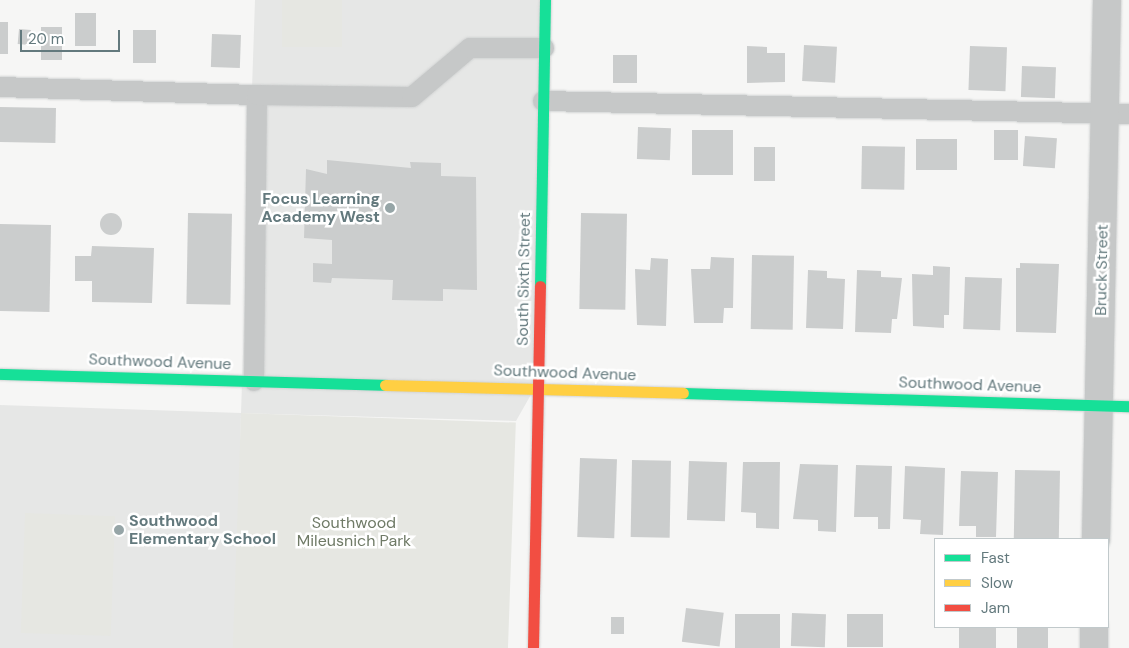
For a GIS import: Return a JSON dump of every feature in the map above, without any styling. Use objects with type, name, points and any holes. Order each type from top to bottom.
[{"type":"street","name":"South Sixth Street","points":[[534,648],[545,0]]},
{"type":"street","name":"Bruck Street","points":[[1096,538],[1099,405],[1117,115],[1107,0]]},
{"type":"street","name":"Southwood Avenue","points":[[0,374],[1129,406]]},
{"type":"street","points":[[1094,628],[1094,648]]},
{"type":"lane","points":[[0,87],[257,95],[412,97],[470,48],[544,48]]},
{"type":"lane","points":[[254,381],[257,95]]},
{"type":"lane","points":[[543,101],[1117,115]]},
{"type":"shaded area","points":[[255,0],[541,0],[537,384],[516,421],[241,413]]},
{"type":"shaded area","name":"Southwood Elementary School","points":[[0,405],[241,413],[236,648],[0,648]]},
{"type":"green space","points":[[282,0],[342,0],[342,47],[282,47]]},
{"type":"green space","name":"Southwood Mileusnich Park","points":[[241,413],[516,423],[508,648],[233,648]]},
{"type":"green space","points":[[25,513],[115,516],[111,636],[21,633]]},
{"type":"building","points":[[75,13],[96,13],[96,46],[75,46]]},
{"type":"building","points":[[0,22],[8,22],[8,54],[0,54]]},
{"type":"building","points":[[41,27],[62,27],[62,60],[41,60]]},
{"type":"building","points":[[19,29],[31,30],[30,45],[18,44]]},
{"type":"building","points":[[133,30],[156,30],[156,63],[133,63]]},
{"type":"building","points":[[212,34],[241,35],[240,68],[211,67]]},
{"type":"building","points":[[804,45],[837,47],[835,83],[802,81]]},
{"type":"building","points":[[747,46],[767,47],[767,53],[785,53],[785,82],[747,83]]},
{"type":"building","points":[[970,46],[1007,47],[1005,91],[968,90]]},
{"type":"building","points":[[613,55],[637,55],[637,83],[613,83]]},
{"type":"building","points":[[1022,66],[1056,67],[1055,98],[1021,97]]},
{"type":"building","points":[[0,107],[56,108],[55,143],[0,142]]},
{"type":"building","points":[[638,127],[671,128],[670,160],[637,159]]},
{"type":"building","points":[[692,130],[733,130],[733,175],[692,175]]},
{"type":"building","points":[[994,130],[1018,130],[1018,160],[994,160]]},
{"type":"building","points":[[1025,136],[1057,138],[1055,168],[1023,166]]},
{"type":"building","points":[[916,139],[957,139],[957,170],[916,170]]},
{"type":"building","points":[[862,146],[905,147],[904,190],[861,189]]},
{"type":"building","points":[[754,147],[775,147],[775,181],[754,181]]},
{"type":"building","name":"Focus Learning Academy West","points":[[327,160],[411,168],[410,162],[441,163],[441,176],[476,177],[477,290],[443,289],[443,301],[392,300],[393,280],[332,278],[331,283],[313,282],[313,263],[332,264],[332,240],[304,238],[306,169],[327,174]]},
{"type":"building","points":[[111,213],[119,216],[122,224],[119,232],[111,235],[103,232],[100,224],[103,216]]},
{"type":"building","points":[[188,213],[232,214],[230,305],[186,304]]},
{"type":"building","points":[[581,213],[627,214],[625,310],[579,309]]},
{"type":"building","points":[[0,224],[51,225],[49,312],[0,311]]},
{"type":"building","points":[[92,246],[154,248],[152,303],[92,302],[92,281],[75,281],[75,256],[91,256]]},
{"type":"building","points":[[752,255],[794,256],[793,330],[751,329]]},
{"type":"building","points":[[711,257],[734,258],[733,308],[724,308],[723,323],[694,323],[691,269],[710,269]]},
{"type":"building","points":[[651,258],[668,259],[666,326],[637,325],[635,269],[650,270]]},
{"type":"building","points":[[1020,263],[1059,264],[1056,333],[1016,332],[1016,268],[1020,268]]},
{"type":"building","points":[[933,266],[950,267],[949,315],[944,315],[944,328],[913,326],[912,274],[933,275]]},
{"type":"building","points":[[808,270],[827,271],[827,278],[845,279],[843,329],[806,328]]},
{"type":"building","points":[[857,270],[881,271],[881,277],[902,278],[897,319],[892,319],[891,333],[855,332]]},
{"type":"building","points":[[965,277],[1002,278],[1000,330],[963,329]]},
{"type":"building","points":[[580,458],[617,459],[614,538],[577,537]]},
{"type":"building","points":[[632,460],[671,461],[670,538],[631,537]]},
{"type":"building","points":[[689,461],[727,462],[725,521],[687,520]]},
{"type":"building","points":[[743,462],[780,462],[779,529],[756,528],[756,513],[741,512]]},
{"type":"building","points":[[800,464],[838,465],[836,532],[818,531],[818,520],[793,519]]},
{"type":"building","points":[[856,465],[892,466],[890,529],[878,529],[878,517],[854,517]]},
{"type":"building","points":[[905,466],[945,468],[943,535],[920,534],[921,520],[903,519]]},
{"type":"building","points":[[1015,470],[1060,471],[1059,538],[1014,538]]},
{"type":"building","points":[[961,471],[998,472],[996,537],[976,537],[976,526],[959,526]]},
{"type":"building","points":[[686,608],[724,613],[720,646],[682,642]]},
{"type":"building","points":[[792,613],[826,614],[825,647],[791,646]]},
{"type":"building","points":[[735,614],[780,614],[780,648],[735,648]]},
{"type":"building","points":[[847,614],[883,614],[883,647],[847,647]]},
{"type":"building","points":[[611,617],[624,617],[624,634],[611,634]]},
{"type":"building","points":[[959,628],[996,628],[996,648],[959,648]]},
{"type":"building","points":[[1017,628],[1048,628],[1048,648],[1017,648]]},
{"type":"traffic: fast","points":[[540,286],[545,0]]},
{"type":"traffic: fast","points":[[0,374],[385,385]]},
{"type":"traffic: fast","points":[[683,393],[1129,406]]},
{"type":"traffic: slow","points":[[385,385],[683,393]]},
{"type":"traffic: jam","points":[[533,648],[540,286]]},
{"type":"place","name":"Focus Learning Academy West","points":[[390,208]]},
{"type":"place","name":"Southwood Elementary School","points":[[119,530]]}]
